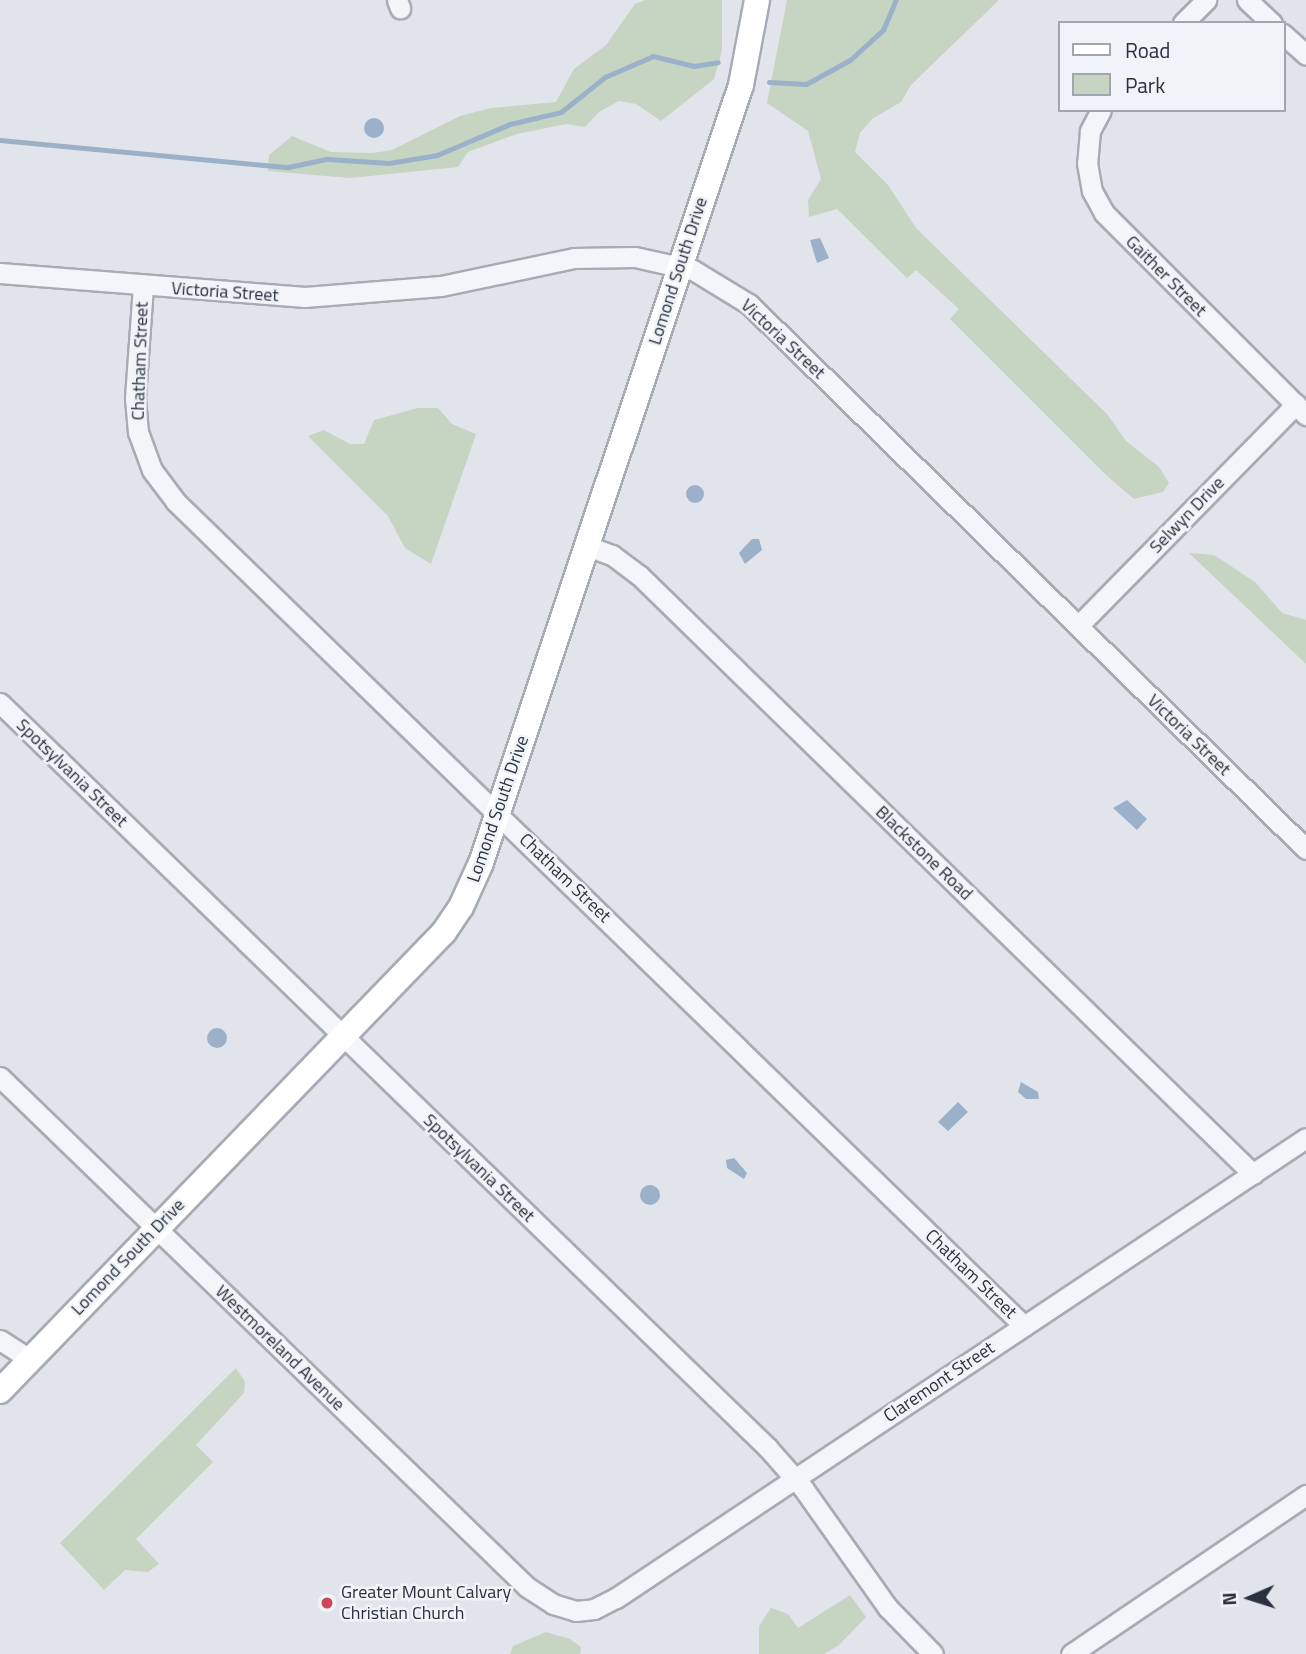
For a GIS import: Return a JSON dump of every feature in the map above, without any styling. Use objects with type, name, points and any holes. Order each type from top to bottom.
[{"type":"main road","name":"Lomond South Drive","points":[[0,1391],[444,932],[461,907],[498,813],[743,75],[757,0]]},
{"type":"street","points":[[1186,21],[1206,0]]},
{"type":"street","points":[[1247,0],[1270,21]]},
{"type":"street","points":[[1285,36],[1306,55]]},
{"type":"street","name":"Gaither Street","points":[[1100,112],[1090,131],[1087,163],[1093,191],[1104,213],[1301,410]]},
{"type":"street","name":"Victoria Street","points":[[0,273],[260,296],[351,296],[441,286],[574,258],[635,257],[680,265],[749,304],[1306,849]]},
{"type":"street","name":"Chatham Street","points":[[143,286],[136,416],[141,446],[162,486],[1024,1326]]},
{"type":"street","name":"Selwyn Drive","points":[[1079,626],[1301,410]]},
{"type":"street","name":"Blackstone Road","points":[[587,546],[612,555],[639,575],[1252,1174]]},
{"type":"street","name":"Spotsylvania Street","points":[[0,703],[795,1478],[888,1608],[933,1654]]},
{"type":"street","name":"Westmoreland Avenue","points":[[0,1077],[527,1587],[567,1608]]},
{"type":"street","name":"Claremont Street","points":[[567,1608],[594,1609],[616,1598],[1306,1138]]},
{"type":"street","points":[[0,1340],[29,1359]]},
{"type":"street","points":[[1071,1654],[1306,1495]]},
{"type":"green space","points":[[645,0],[722,0],[722,51],[714,79],[661,121],[636,104],[619,101],[599,112],[585,127],[566,124],[517,134],[468,152],[458,167],[350,178],[268,171],[269,155],[292,136],[331,152],[373,153],[392,150],[460,116],[491,108],[556,102],[574,69],[606,45],[635,4]]},
{"type":"green space","points":[[787,0],[999,0],[911,85],[901,102],[872,119],[860,133],[855,152],[888,185],[916,228],[1107,414],[1126,441],[1159,467],[1169,483],[1163,492],[1134,499],[1107,476],[950,319],[959,309],[916,270],[907,278],[837,209],[809,217],[808,200],[821,179],[808,131],[767,103]]},
{"type":"green space","points":[[418,408],[438,408],[452,424],[476,434],[431,564],[405,548],[388,516],[308,436],[324,430],[350,444],[364,444],[374,420]]},
{"type":"green space","points":[[1189,553],[1214,555],[1255,582],[1282,613],[1306,620],[1306,664]]},
{"type":"green space","points":[[236,1368],[245,1382],[244,1393],[196,1445],[213,1462],[136,1539],[159,1564],[148,1572],[125,1570],[104,1590],[60,1543]]},
{"type":"green space","points":[[850,1595],[866,1617],[839,1645],[824,1654],[759,1654],[759,1626],[771,1608],[788,1614],[798,1628]]},
{"type":"green space","points":[[546,1632],[570,1639],[581,1647],[580,1654],[510,1654],[513,1646]]},
{"type":"water","points":[[374,118],[381,121],[384,128],[381,135],[374,138],[367,135],[364,128],[367,121]]},
{"type":"water","points":[[820,238],[829,258],[817,263],[810,240]]},
{"type":"water","points":[[691,485],[699,485],[704,494],[702,501],[691,503],[686,498],[686,490]]},
{"type":"water","points":[[752,539],[759,539],[762,550],[745,564],[739,553]]},
{"type":"water","points":[[1127,800],[1147,819],[1137,830],[1113,808]]},
{"type":"water","points":[[217,1028],[224,1031],[227,1038],[224,1045],[217,1048],[210,1045],[207,1038],[210,1031]]},
{"type":"water","points":[[1021,1082],[1038,1092],[1039,1099],[1026,1099],[1018,1092]]},
{"type":"water","points":[[958,1102],[968,1112],[948,1131],[938,1122]]},
{"type":"water","points":[[734,1158],[747,1173],[744,1179],[727,1168],[726,1160]]},
{"type":"water","points":[[646,1185],[654,1185],[660,1195],[654,1205],[646,1205],[640,1199],[640,1191]]},
{"type":"waterway","points":[[769,82],[806,84],[850,60],[883,30],[896,0]]},
{"type":"waterway","points":[[0,140],[288,167],[327,159],[389,163],[437,155],[510,124],[561,112],[605,77],[653,56],[694,66],[718,62]]},
{"type":"place","name":"Greater Mount Calvary Christian Church","points":[[327,1603]]}]
